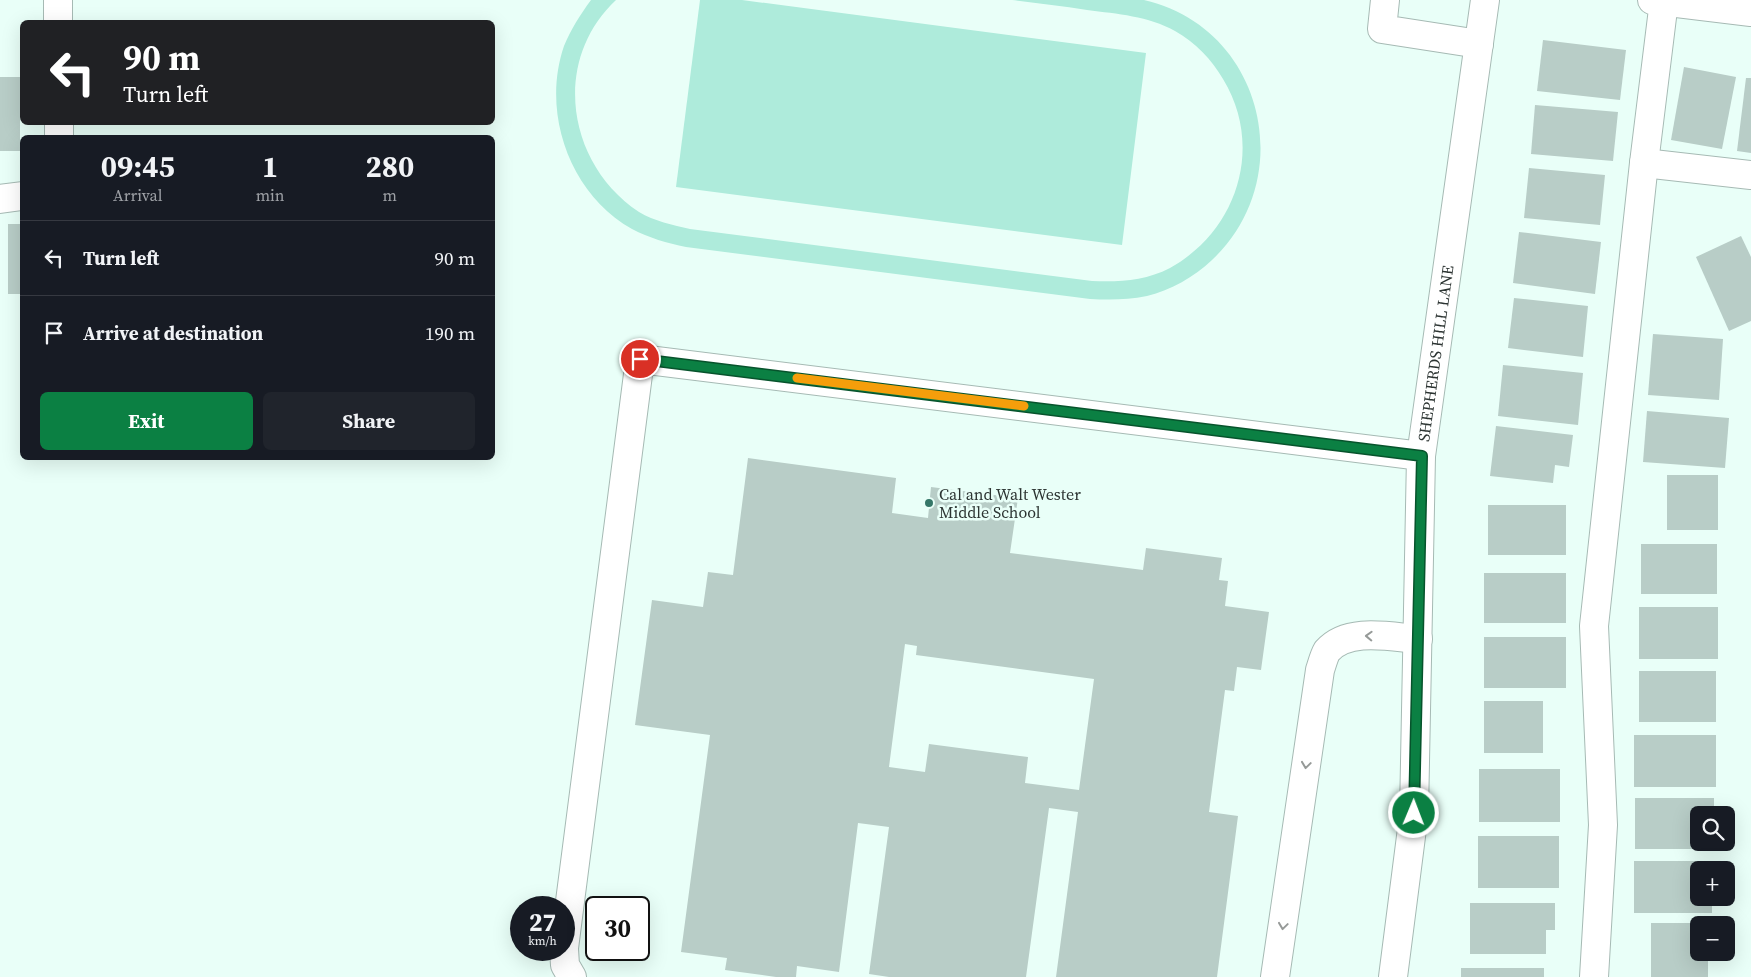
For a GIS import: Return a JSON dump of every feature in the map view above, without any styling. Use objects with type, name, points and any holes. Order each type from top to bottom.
[{"type":"street","points":[[58,0],[58,20]]},
{"type":"street","points":[[1385,0],[1382,29],[1479,44]]},
{"type":"street","name":"SHEPHERDS HILL LANE","points":[[1393,977],[1414,813],[1422,456],[1485,0]]},
{"type":"street","points":[[1594,977],[1603,825],[1594,626],[1644,163],[1658,1],[1751,12]]},
{"type":"street","points":[[1644,163],[1751,175]]},
{"type":"street","points":[[0,199],[20,196]]},
{"type":"street","points":[[571,896],[640,359],[1422,456]]},
{"type":"street","points":[[1276,977],[1320,670],[1327,652],[1337,644],[1363,634],[1418,640]]},
{"type":"street","points":[[565,961],[572,977]]},
{"type":"green space","points":[[591,0],[616,0],[595,25],[582,52],[576,81],[576,111],[583,140],[596,167],[615,192],[639,212],[664,222],[690,229],[1092,281],[1132,280],[1151,276],[1170,268],[1193,252],[1213,232],[1227,209],[1237,184],[1242,158],[1242,131],[1235,105],[1223,79],[1214,65],[1196,46],[1182,35],[1165,26],[1121,14],[1012,0],[1144,0],[1185,16],[1217,40],[1241,72],[1256,109],[1261,148],[1255,188],[1239,226],[1205,266],[1182,282],[1165,290],[1147,296],[1125,299],[1090,299],[686,247],[665,242],[632,229],[610,214],[592,195],[577,173],[566,150],[559,124],[556,98],[558,72],[564,46],[576,22]]},
{"type":"green space","points":[[700,0],[742,0],[1146,53],[1122,245],[676,187]]},
{"type":"building","points":[[1543,40],[1626,50],[1620,100],[1537,91]]},
{"type":"building","points":[[1684,67],[1736,77],[1722,149],[1671,140]]},
{"type":"building","points":[[0,77],[20,77],[20,151],[0,151]]},
{"type":"building","points":[[1746,78],[1751,78],[1751,153],[1737,151]]},
{"type":"building","points":[[1535,105],[1618,112],[1613,161],[1531,154]]},
{"type":"building","points":[[1529,168],[1605,175],[1600,225],[1524,218]]},
{"type":"building","points":[[8,224],[20,224],[20,294],[8,294]]},
{"type":"building","points":[[1519,232],[1601,242],[1595,294],[1513,283]]},
{"type":"building","points":[[1741,236],[1751,257],[1751,321],[1729,331],[1696,257]]},
{"type":"building","points":[[1514,298],[1588,306],[1583,357],[1508,348]]},
{"type":"building","points":[[1653,334],[1723,339],[1719,400],[1648,395]]},
{"type":"building","points":[[1503,365],[1583,373],[1578,425],[1498,416]]},
{"type":"building","points":[[1647,411],[1729,418],[1725,468],[1643,462]]},
{"type":"building","points":[[1496,426],[1573,435],[1569,467],[1555,465],[1553,483],[1490,476]]},
{"type":"building","points":[[748,458],[896,478],[892,513],[928,518],[931,487],[1018,498],[1010,553],[1143,570],[1146,548],[1222,558],[1219,580],[1228,581],[1225,606],[1269,612],[1261,670],[1237,667],[1234,691],[1225,690],[1209,812],[1238,816],[1217,977],[1056,977],[1078,812],[1049,808],[1026,977],[889,977],[869,974],[889,827],[858,823],[839,972],[797,966],[796,977],[776,977],[725,970],[727,958],[681,952],[710,735],[635,725],[652,600],[703,607],[708,572],[733,575]],"holes":[[[905,644],[917,646],[916,655],[1094,679],[1079,790],[1025,783],[1028,757],[929,744],[925,772],[889,767]]]},
{"type":"building","points":[[1667,475],[1718,475],[1718,530],[1667,530]]},
{"type":"building","points":[[1488,505],[1566,505],[1566,555],[1488,555]]},
{"type":"building","points":[[1641,544],[1717,544],[1717,594],[1641,594]]},
{"type":"building","points":[[1484,573],[1566,573],[1566,623],[1484,623]]},
{"type":"building","points":[[1639,607],[1718,607],[1718,659],[1639,659]]},
{"type":"building","points":[[1484,637],[1566,637],[1566,688],[1484,688]]},
{"type":"building","points":[[1639,671],[1716,671],[1716,722],[1639,722]]},
{"type":"building","points":[[1484,701],[1543,701],[1543,753],[1484,753]]},
{"type":"building","points":[[1634,735],[1716,735],[1716,787],[1634,787]]},
{"type":"building","points":[[1479,769],[1560,769],[1560,822],[1479,822]]},
{"type":"building","points":[[1635,798],[1714,798],[1714,806],[1690,806],[1690,849],[1635,849]]},
{"type":"building","points":[[1478,836],[1559,836],[1559,888],[1478,888]]},
{"type":"building","points":[[1634,861],[1690,861],[1690,906],[1712,906],[1712,913],[1634,913]]},
{"type":"building","points":[[1470,903],[1555,903],[1555,930],[1546,930],[1546,954],[1470,954]]},
{"type":"building","points":[[1651,923],[1690,923],[1690,961],[1708,961],[1708,977],[1651,977]]},
{"type":"building","points":[[1461,968],[1544,968],[1544,977],[1461,977]]},
{"type":"slow traffic","points":[[797,378],[1024,406]]},
{"type":"place","name":"Cal and Walt Wester Middle School","points":[[929,503]]},
{"type":"route","points":[[640,359],[1422,456],[1414,813]]}]
